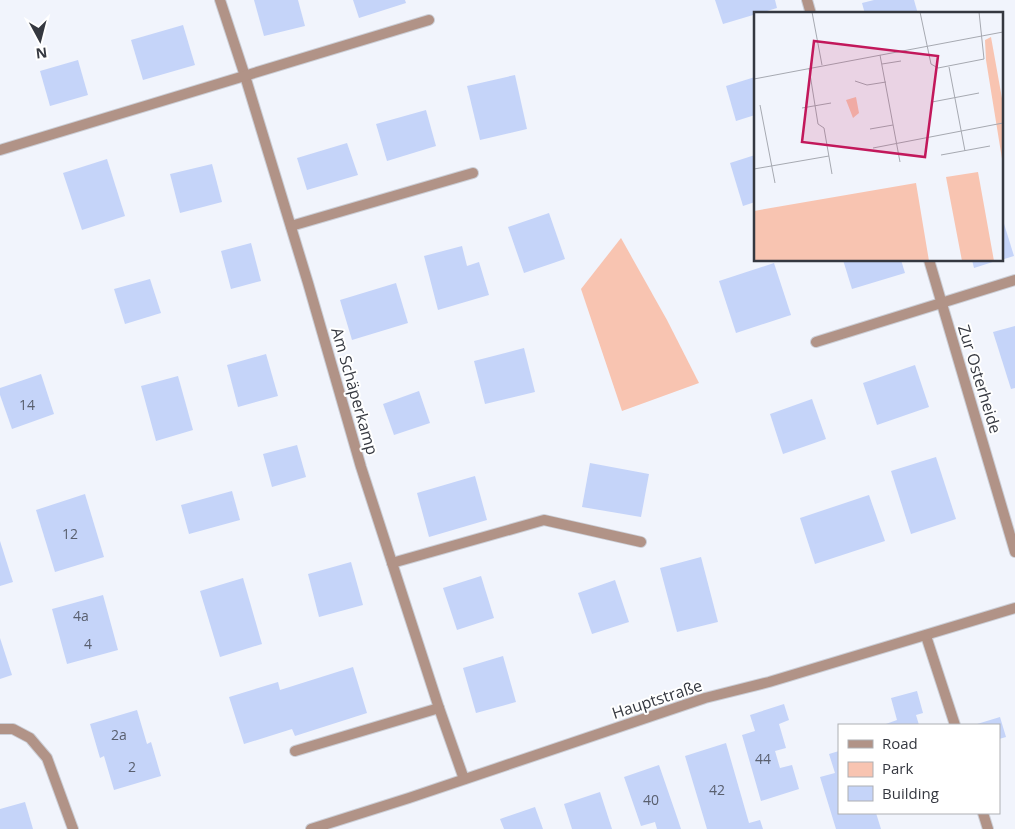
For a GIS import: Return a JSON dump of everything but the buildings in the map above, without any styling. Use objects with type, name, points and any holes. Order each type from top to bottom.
[{"type":"street","name":"Am Schäperkamp","points":[[220,0],[291,226],[361,467],[438,708],[464,779]]},
{"type":"street","points":[[0,150],[429,20]]},
{"type":"street","points":[[291,226],[474,173]]},
{"type":"street","name":"Zur Osterheide","points":[[929,261],[1015,552]]},
{"type":"street","points":[[816,342],[1015,280]]},
{"type":"street","points":[[392,563],[544,520],[641,542]]},
{"type":"street","name":"Hauptstraße","points":[[311,829],[705,698],[769,682],[1015,608]]},
{"type":"street","points":[[926,636],[955,724]]},
{"type":"street","points":[[295,751],[438,708]]},
{"type":"street","points":[[0,729],[12,729],[30,738],[47,758],[74,829]]},
{"type":"street","points":[[983,814],[988,829]]},
{"type":"green space","points":[[621,238],[667,320],[699,383],[622,411],[581,289]]}]
